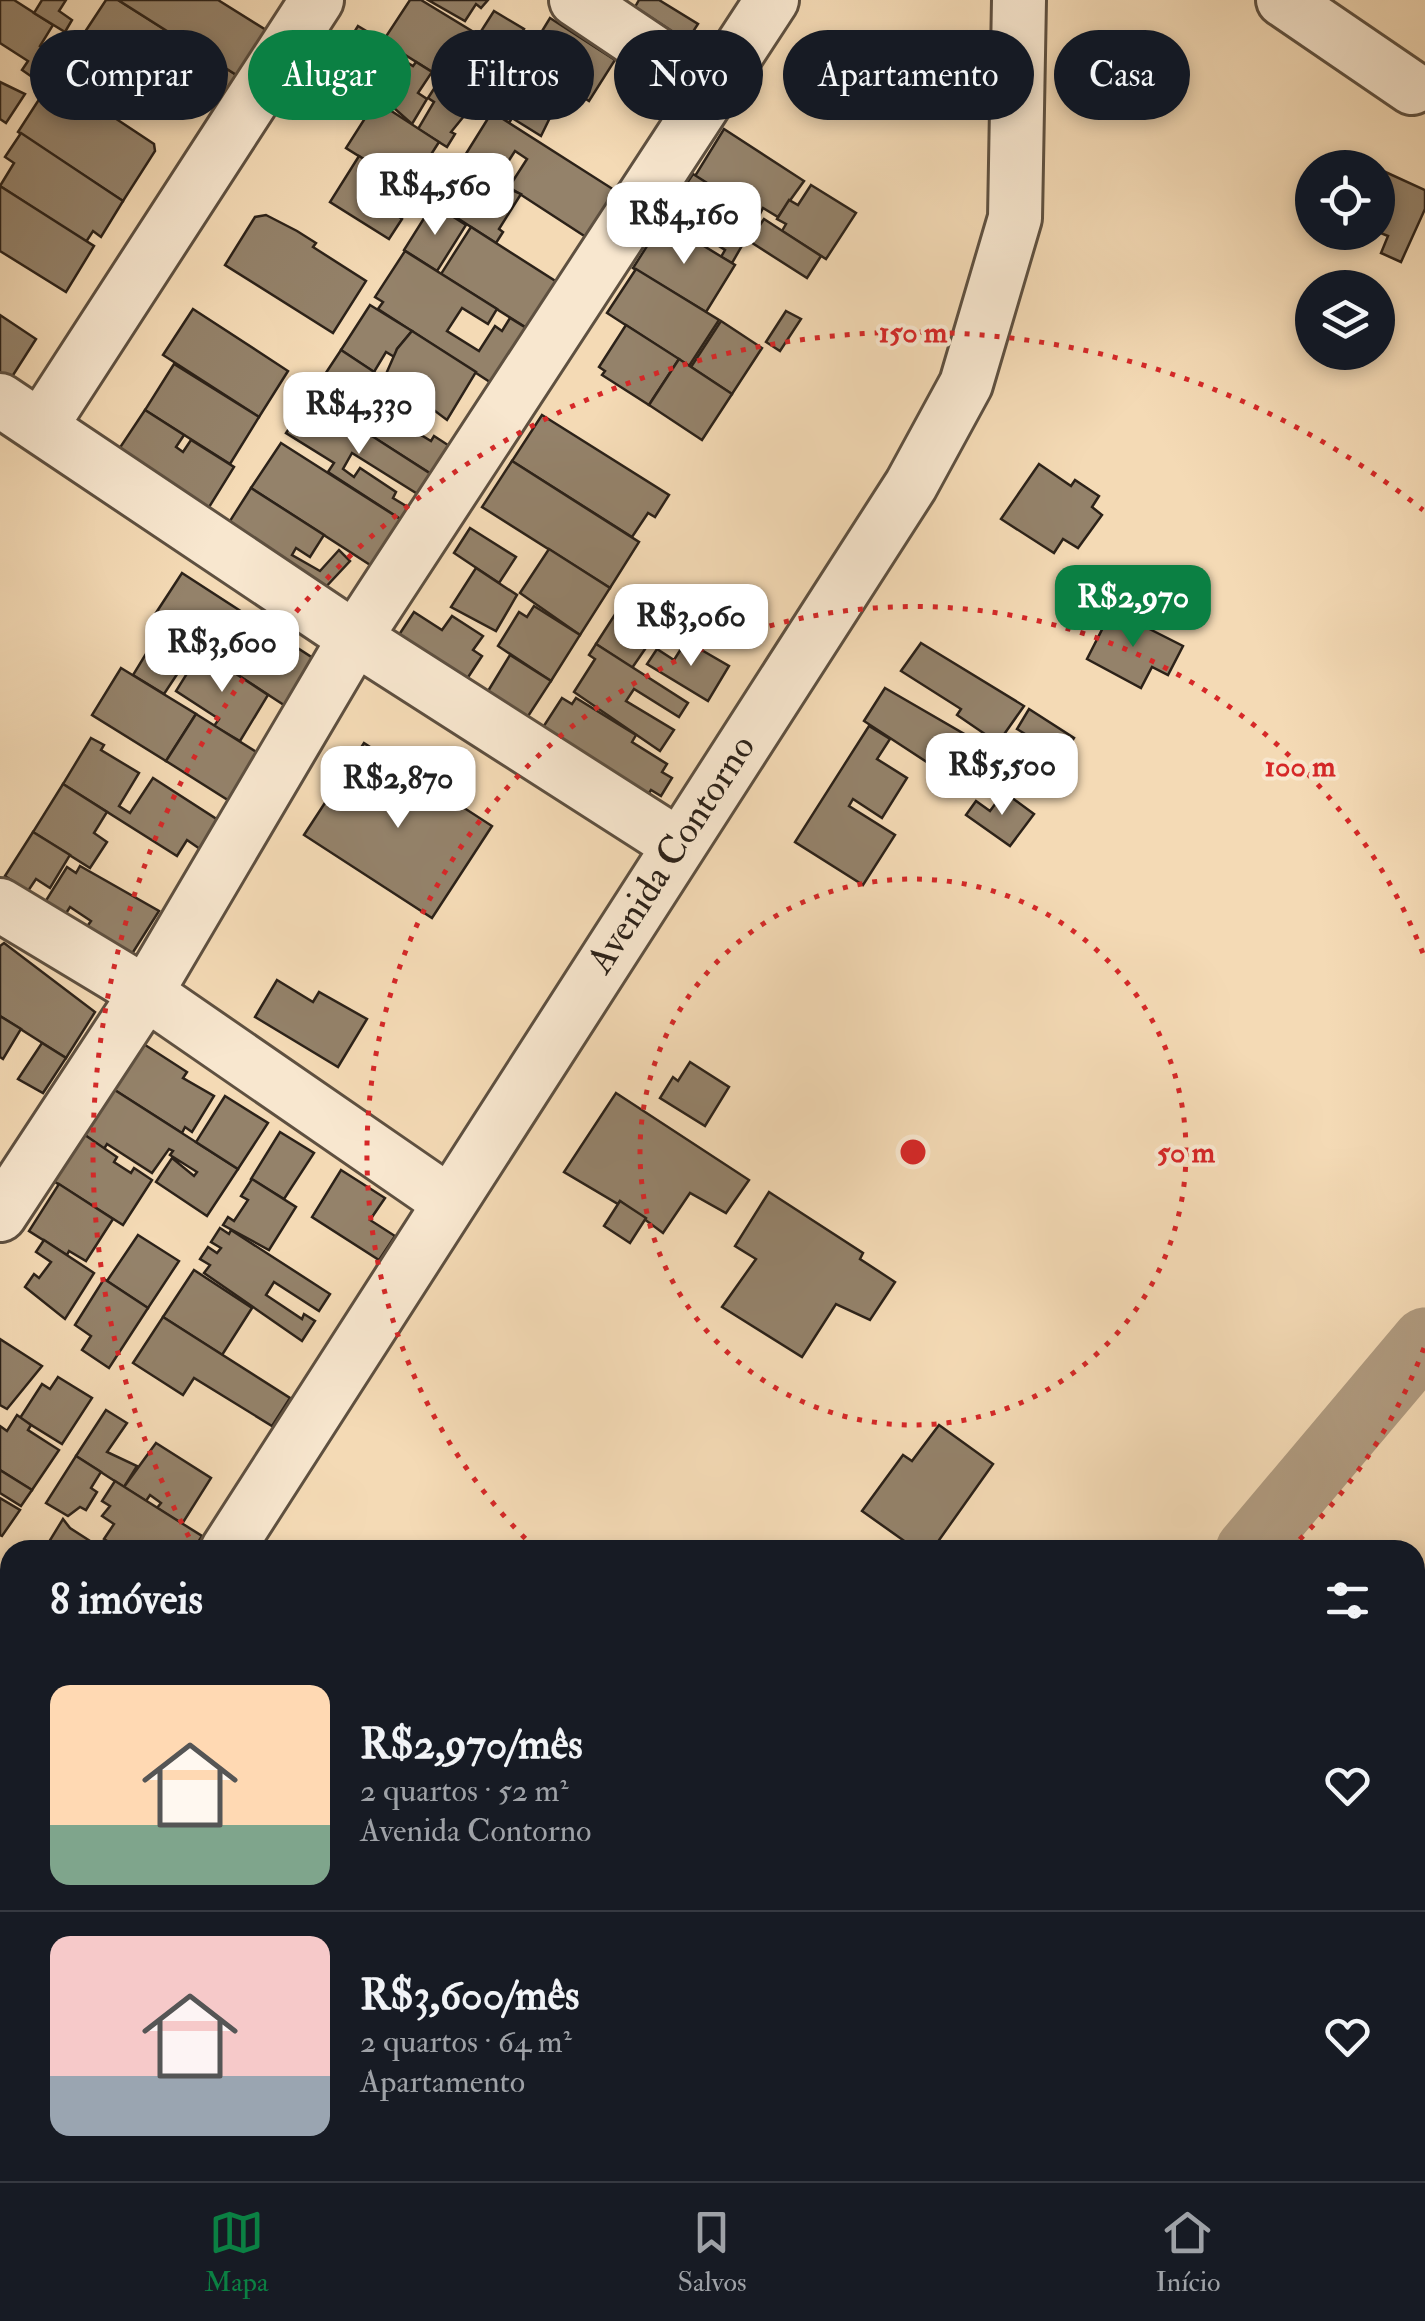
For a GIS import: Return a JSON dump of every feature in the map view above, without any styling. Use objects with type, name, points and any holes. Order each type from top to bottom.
[{"type":"street","points":[[318,0],[21,413],[355,638],[677,844]]},
{"type":"street","points":[[576,0],[621,30]]},
{"type":"street","points":[[751,30],[772,0]]},
{"type":"street","name":"Avenida Contorno","points":[[233,1540],[911,485],[966,384],[1016,218],[1019,0]]},
{"type":"street","points":[[1283,0],[1412,88]]},
{"type":"street","points":[[0,1215],[146,993],[355,638],[691,120]]},
{"type":"street","points":[[0,904],[146,993],[449,1202]]},
{"type":"building","points":[[0,0],[14,0],[53,25],[50,30],[30,30],[30,76],[22,70],[28,61],[0,43]]},
{"type":"building","points":[[42,0],[66,0],[59,11],[72,20],[66,30],[62,30],[34,13]]},
{"type":"building","points":[[106,0],[118,0],[165,30],[86,30]]},
{"type":"building","points":[[118,0],[218,0],[266,30],[248,30],[248,60],[238,76],[228,70],[228,30],[165,30]]},
{"type":"building","points":[[410,0],[421,0],[470,30],[431,30],[431,71],[411,59],[411,30],[390,30]]},
{"type":"building","points":[[428,0],[488,0],[481,8],[476,4],[465,21]]},
{"type":"building","points":[[639,0],[659,0],[698,24],[694,30],[670,30],[635,7]]},
{"type":"building","points":[[494,11],[524,29],[523,30],[482,30]]},
{"type":"building","points":[[550,18],[569,30],[543,30]]},
{"type":"building","points":[[594,46],[614,62],[594,93]]},
{"type":"building","points":[[416,62],[431,74],[418,93],[427,99],[412,124],[408,120],[411,120],[411,65]]},
{"type":"building","points":[[228,70],[238,76],[228,89]]},
{"type":"building","points":[[0,82],[25,94],[6,123],[0,119]]},
{"type":"building","points":[[431,107],[431,120],[461,120],[451,132],[455,134],[447,147],[418,129]]},
{"type":"building","points":[[30,113],[30,120],[118,120],[154,144],[155,151],[123,201],[18,132]]},
{"type":"building","points":[[364,120],[405,120],[439,142],[416,178],[424,182],[418,193],[346,148]]},
{"type":"building","points":[[487,120],[505,120],[619,193],[589,239],[509,187],[527,159],[515,151],[497,179],[464,157]]},
{"type":"building","points":[[515,120],[549,120],[541,136]]},
{"type":"building","points":[[724,129],[804,181],[778,217],[763,208],[759,216],[695,176]]},
{"type":"building","points":[[21,133],[123,201],[101,237],[93,231],[86,242],[0,186],[14,163],[5,157]]},
{"type":"building","points":[[359,156],[412,190],[395,214],[402,219],[389,239],[330,202]]},
{"type":"building","points":[[463,157],[496,178],[493,182],[521,194],[499,229],[503,232],[496,243],[434,203]]},
{"type":"building","points":[[693,174],[759,216],[732,263],[721,257],[725,250],[691,228],[704,207],[681,192]]},
{"type":"building","points":[[1395,176],[1425,190],[1425,209],[1401,262],[1381,253],[1395,250]]},
{"type":"building","points":[[811,185],[856,213],[826,259],[782,231],[786,224],[777,219],[789,200],[798,205]]},
{"type":"building","points":[[0,186],[94,246],[66,292],[0,251]]},
{"type":"building","points":[[433,204],[466,225],[437,271],[404,250]]},
{"type":"building","points":[[266,215],[316,243],[313,247],[366,281],[333,333],[225,265],[255,217]]},
{"type":"building","points":[[764,219],[821,256],[807,278],[749,241]]},
{"type":"building","points":[[663,221],[735,265],[706,312],[633,268]]},
{"type":"building","points":[[471,227],[560,284],[533,332],[441,274]]},
{"type":"building","points":[[405,251],[497,309],[488,324],[462,308],[447,331],[479,351],[495,326],[502,331],[510,318],[531,331],[496,386],[378,309],[383,302],[375,297]]},
{"type":"building","points":[[636,269],[719,320],[689,366],[607,313]]},
{"type":"building","points":[[370,305],[412,331],[397,349],[396,358],[386,352],[374,372],[341,350]]},
{"type":"building","points":[[193,309],[288,371],[259,417],[163,355]]},
{"type":"building","points":[[786,311],[801,319],[780,351],[766,342]]},
{"type":"building","points":[[0,315],[36,339],[1,394],[0,394]]},
{"type":"building","points":[[721,321],[762,348],[732,394],[691,367]]},
{"type":"building","points":[[626,325],[679,359],[649,405],[602,375],[605,371],[599,367]]},
{"type":"building","points":[[412,331],[476,372],[447,420],[386,374],[397,349]]},
{"type":"building","points":[[341,350],[412,397],[393,426],[407,435],[411,429],[431,441],[434,436],[451,447],[433,475],[310,397]]},
{"type":"building","points":[[679,359],[732,394],[702,440],[649,405]]},
{"type":"building","points":[[174,364],[259,417],[230,464],[145,410]]},
{"type":"building","points":[[310,397],[350,422],[345,428],[354,433],[358,427],[437,478],[424,498],[352,453],[343,469],[354,477],[360,468],[396,492],[393,498],[416,512],[408,524],[328,472],[334,463],[286,433]]},
{"type":"building","points":[[145,410],[184,435],[176,447],[183,452],[191,440],[234,467],[206,512],[115,455]]},
{"type":"building","points":[[542,415],[669,495],[655,517],[648,513],[632,537],[512,461]]},
{"type":"building","points":[[281,443],[408,524],[378,570],[251,488]]},
{"type":"building","points":[[512,461],[639,542],[610,588],[482,507]]},
{"type":"building","points":[[1039,464],[1071,486],[1075,480],[1099,496],[1092,507],[1102,515],[1078,548],[1063,539],[1054,553],[1001,519]]},
{"type":"building","points":[[251,488],[324,535],[310,557],[296,548],[292,555],[320,571],[339,550],[350,561],[323,590],[221,535]]},
{"type":"building","points":[[470,528],[516,557],[499,583],[454,553]]},
{"type":"building","points":[[549,549],[610,588],[580,635],[520,593]]},
{"type":"building","points":[[476,568],[517,595],[496,631],[451,607]]},
{"type":"building","points":[[182,573],[319,662],[290,709],[152,619]]},
{"type":"building","points":[[625,599],[636,605],[627,618],[654,636],[632,668],[596,644]]},
{"type":"building","points":[[534,606],[580,635],[551,681],[498,646],[519,612],[527,617]]},
{"type":"building","points":[[1112,610],[1183,646],[1168,675],[1152,667],[1141,688],[1087,659]]},
{"type":"building","points":[[414,612],[442,630],[452,616],[483,636],[473,650],[482,656],[461,688],[393,644]]},
{"type":"building","points":[[163,626],[195,647],[164,694],[133,675]]},
{"type":"building","points":[[686,641],[729,666],[708,701],[647,664],[657,649],[674,660]]},
{"type":"building","points":[[921,643],[1024,706],[998,743],[957,715],[961,709],[901,671]]},
{"type":"building","points":[[596,644],[688,703],[679,717],[634,689],[626,701],[674,730],[660,751],[574,692],[595,659],[589,655]]},
{"type":"building","points":[[201,651],[268,695],[240,741],[214,726],[219,719],[176,691]]},
{"type":"building","points":[[510,655],[551,681],[521,727],[482,701]]},
{"type":"building","points":[[121,668],[196,714],[166,761],[92,715]]},
{"type":"building","points":[[885,688],[966,735],[942,772],[864,721]]},
{"type":"building","points":[[562,698],[572,704],[576,698],[636,735],[632,742],[667,764],[662,772],[672,778],[661,796],[651,790],[642,804],[536,738]]},
{"type":"building","points":[[1029,709],[1074,738],[1062,757],[1017,729]]},
{"type":"building","points":[[196,714],[261,755],[231,802],[166,761]]},
{"type":"building","points":[[869,726],[890,739],[877,759],[907,778],[882,818],[853,799],[849,806],[895,835],[863,885],[795,842]]},
{"type":"building","points":[[91,738],[104,745],[101,750],[139,773],[119,806],[130,813],[153,778],[218,820],[200,849],[187,840],[177,856],[63,784]]},
{"type":"building","points":[[364,743],[492,826],[432,918],[304,835]]},
{"type":"building","points":[[63,784],[107,812],[94,833],[107,842],[90,868],[33,832]]},
{"type":"building","points":[[1004,792],[1034,814],[1010,846],[966,815],[976,801],[990,811]]},
{"type":"building","points":[[33,832],[70,855],[50,888],[36,879],[28,891],[5,876]]},
{"type":"building","points":[[80,866],[159,911],[130,957],[86,928],[91,921],[70,907],[65,915],[45,902],[67,867],[76,873]]},
{"type":"building","points":[[4,943],[95,1012],[66,1058],[0,1016],[0,946]]},
{"type":"building","points":[[277,980],[313,1002],[319,992],[367,1019],[338,1067],[255,1017]]},
{"type":"building","points":[[0,1016],[21,1029],[3,1059],[0,1057]]},
{"type":"building","points":[[139,1041],[187,1072],[183,1078],[214,1096],[192,1132],[185,1127],[182,1133],[110,1087]]},
{"type":"building","points":[[42,1043],[66,1058],[43,1093],[18,1079]]},
{"type":"building","points":[[690,1062],[729,1087],[705,1126],[660,1098],[673,1077],[678,1081]]},
{"type":"building","points":[[110,1087],[238,1169],[207,1216],[156,1182],[172,1158],[194,1176],[197,1172],[170,1155],[173,1151],[169,1149],[152,1173],[82,1133]]},
{"type":"building","points":[[616,1093],[749,1180],[726,1213],[690,1193],[663,1233],[620,1201],[618,1204],[564,1172]]},
{"type":"building","points":[[225,1096],[268,1123],[238,1169],[196,1142]]},
{"type":"building","points":[[280,1132],[314,1153],[284,1199],[251,1179]]},
{"type":"building","points":[[82,1133],[117,1157],[114,1162],[131,1173],[134,1168],[152,1180],[123,1225],[52,1180]]},
{"type":"building","points":[[341,1170],[385,1198],[370,1220],[395,1236],[379,1260],[312,1217]]},
{"type":"building","points":[[252,1179],[296,1207],[269,1250],[223,1225],[228,1217],[234,1221],[248,1200],[241,1196]]},
{"type":"building","points":[[59,1184],[113,1219],[86,1261],[69,1251],[67,1255],[29,1231]]},
{"type":"building","points":[[769,1192],[863,1253],[860,1259],[895,1282],[870,1320],[836,1304],[802,1357],[722,1307],[756,1259],[735,1246]]},
{"type":"building","points":[[620,1201],[646,1218],[630,1243],[604,1226]]},
{"type":"building","points":[[220,1228],[229,1234],[231,1230],[330,1294],[319,1311],[274,1282],[266,1295],[302,1319],[304,1314],[315,1321],[302,1341],[204,1273],[210,1265],[200,1259],[208,1247],[217,1253],[221,1248],[211,1242]]},
{"type":"building","points":[[138,1235],[179,1261],[148,1308],[107,1281]]},
{"type":"building","points":[[44,1240],[94,1273],[65,1319],[25,1287],[34,1274],[39,1278],[51,1262],[36,1252]]},
{"type":"building","points":[[194,1270],[252,1308],[222,1355],[163,1317]]},
{"type":"building","points":[[104,1279],[148,1308],[109,1368],[82,1350],[91,1336],[75,1325]]},
{"type":"building","points":[[163,1317],[290,1398],[272,1426],[194,1378],[183,1395],[133,1363]]},
{"type":"building","points":[[0,1339],[42,1366],[7,1409],[0,1405]]},
{"type":"building","points":[[58,1377],[92,1398],[62,1444],[20,1418],[42,1384],[50,1389]]},
{"type":"building","points":[[106,1410],[127,1423],[107,1452],[137,1466],[124,1487],[76,1456]]},
{"type":"building","points":[[17,1415],[31,1425],[28,1430],[59,1450],[32,1490],[0,1470],[0,1426],[7,1431]]},
{"type":"building","points":[[939,1425],[993,1464],[939,1540],[903,1540],[862,1511],[903,1455],[912,1461]]},
{"type":"building","points":[[156,1443],[211,1478],[182,1524],[157,1508],[161,1503],[150,1495],[146,1501],[124,1487]]},
{"type":"building","points":[[76,1456],[101,1472],[91,1488],[97,1492],[86,1510],[80,1507],[68,1516],[46,1503]]},
{"type":"building","points":[[0,1470],[32,1490],[21,1506],[0,1493]]},
{"type":"building","points":[[115,1481],[202,1536],[199,1540],[106,1540],[114,1524],[102,1516],[110,1506],[102,1501]]},
{"type":"building","points":[[0,1498],[20,1510],[2,1536],[0,1535]]},
{"type":"building","points":[[63,1519],[89,1540],[50,1540]]},
{"type":"waterway","points":[[1256,1540],[1425,1340]]}]
